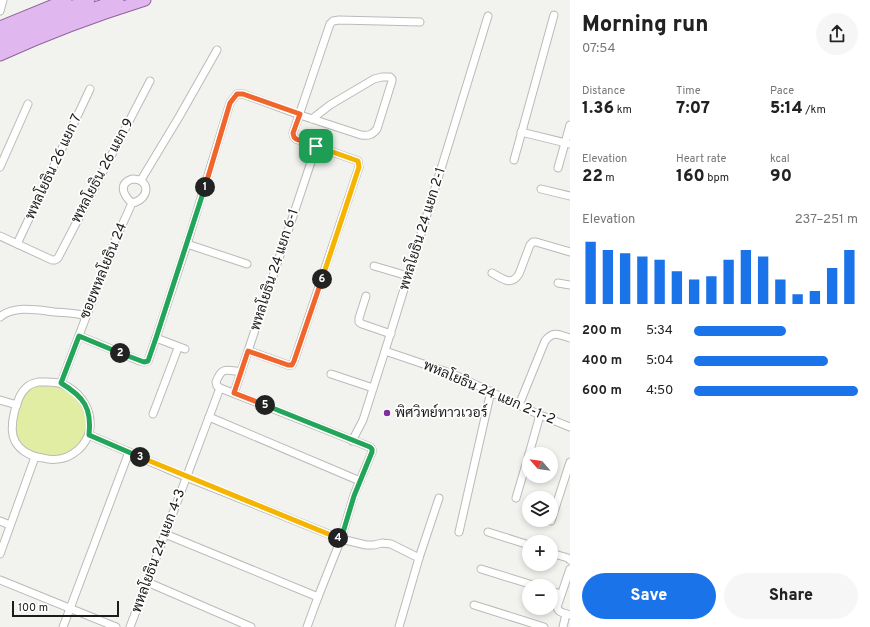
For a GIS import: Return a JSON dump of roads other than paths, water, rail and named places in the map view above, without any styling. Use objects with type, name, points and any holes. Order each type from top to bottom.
[{"type":"main road","points":[[0,27],[66,0]]},
{"type":"main road","points":[[0,36],[31,22],[90,0]]},
{"type":"main road","points":[[0,44],[40,27],[118,0]]},
{"type":"main road","points":[[0,55],[29,42],[145,0]]},
{"type":"street","points":[[0,10],[3,0]]},
{"type":"street","points":[[514,160],[554,15]]},
{"type":"street","name":"พหลโยธิน 24 แยก 2-1","points":[[352,441],[363,420],[391,334],[488,16]]},
{"type":"street","points":[[248,351],[288,365],[292,365],[359,167],[358,161],[296,139],[293,133],[330,24],[333,21],[339,20],[420,22]]},
{"type":"street","points":[[132,203],[123,192],[125,183],[132,178],[141,180],[217,50]]},
{"type":"street","points":[[79,336],[144,362],[148,361],[230,103],[237,94],[243,94],[312,119],[368,136],[373,134],[377,129],[392,79],[390,77],[382,77],[374,79],[330,105],[312,119]]},
{"type":"street","name":"พหลโยธิน 26 แยก 9","points":[[17,244],[52,260],[58,258],[150,81]]},
{"type":"street","name":"พหลโยธิน 26 แยก 7","points":[[17,244],[90,89]]},
{"type":"street","points":[[0,167],[28,104]]},
{"type":"street","points":[[558,168],[568,143],[570,125]]},
{"type":"street","points":[[521,132],[568,143]]},
{"type":"street","name":"พหลโยธิน 24 แยก 6-1","points":[[234,393],[316,146]]},
{"type":"street","name":"ซอยพหลโยธิน 24","points":[[61,383],[114,243],[132,203],[141,200],[146,192],[144,183],[141,180]]},
{"type":"street","points":[[541,189],[570,196]]},
{"type":"street","points":[[0,236],[17,244]]},
{"type":"street","points":[[492,273],[507,281],[517,278],[530,245],[533,242],[570,252]]},
{"type":"street","points":[[186,244],[247,264]]},
{"type":"street","points":[[374,266],[408,276]]},
{"type":"street","points":[[558,283],[570,285]]},
{"type":"street","points":[[366,296],[359,322],[391,334]]},
{"type":"street","points":[[0,317],[13,311],[33,309],[86,316]]},
{"type":"street","points":[[519,405],[545,341],[549,336],[554,334],[570,338]]},
{"type":"street","points":[[153,414],[182,348],[156,338]]},
{"type":"street","name":"พหลโยธิน 24 แยก 2-1-2","points":[[385,351],[453,374],[540,415],[570,427]]},
{"type":"street","name":"พหลโยธิน 24 แยก 4-3","points":[[130,627],[209,417],[222,389],[217,386],[216,382],[222,371],[229,370],[241,372]]},
{"type":"street","points":[[331,374],[373,388]]},
{"type":"street","points":[[38,382],[61,383],[79,395],[85,404],[90,419],[89,435],[84,444],[62,459],[48,459],[29,455],[15,443],[13,438],[13,419],[17,405],[23,391],[32,384],[38,382]]},
{"type":"street","points":[[222,389],[372,449],[352,501],[341,539],[307,627]]},
{"type":"street","points":[[459,532],[491,391]]},
{"type":"street","points":[[0,400],[17,405]]},
{"type":"street","points":[[531,447],[540,415]]},
{"type":"street","points":[[209,417],[360,481]]},
{"type":"street","points":[[89,435],[186,477],[341,539],[366,545],[382,543],[391,544],[419,558]]},
{"type":"street","points":[[62,627],[129,452]]},
{"type":"street","points":[[0,554],[35,457]]},
{"type":"street","points":[[558,499],[570,462]]},
{"type":"street","points":[[516,498],[522,478]]},
{"type":"street","points":[[400,627],[419,558],[439,498]]},
{"type":"street","points":[[0,521],[10,525]]},
{"type":"street","points":[[488,532],[522,543]]},
{"type":"street","points":[[165,534],[318,597]]},
{"type":"street","points":[[558,555],[570,560]]},
{"type":"street","points":[[481,569],[522,582]]},
{"type":"street","points":[[563,627],[568,614],[561,612],[557,609],[557,606],[570,569]]},
{"type":"street","points":[[0,580],[116,627]]},
{"type":"street","points":[[147,582],[251,627]]},
{"type":"street","points":[[474,605],[544,627]]},
{"type":"place","name":"พิศวิทย์ทาวเวอร์","points":[[387,413]]}]
